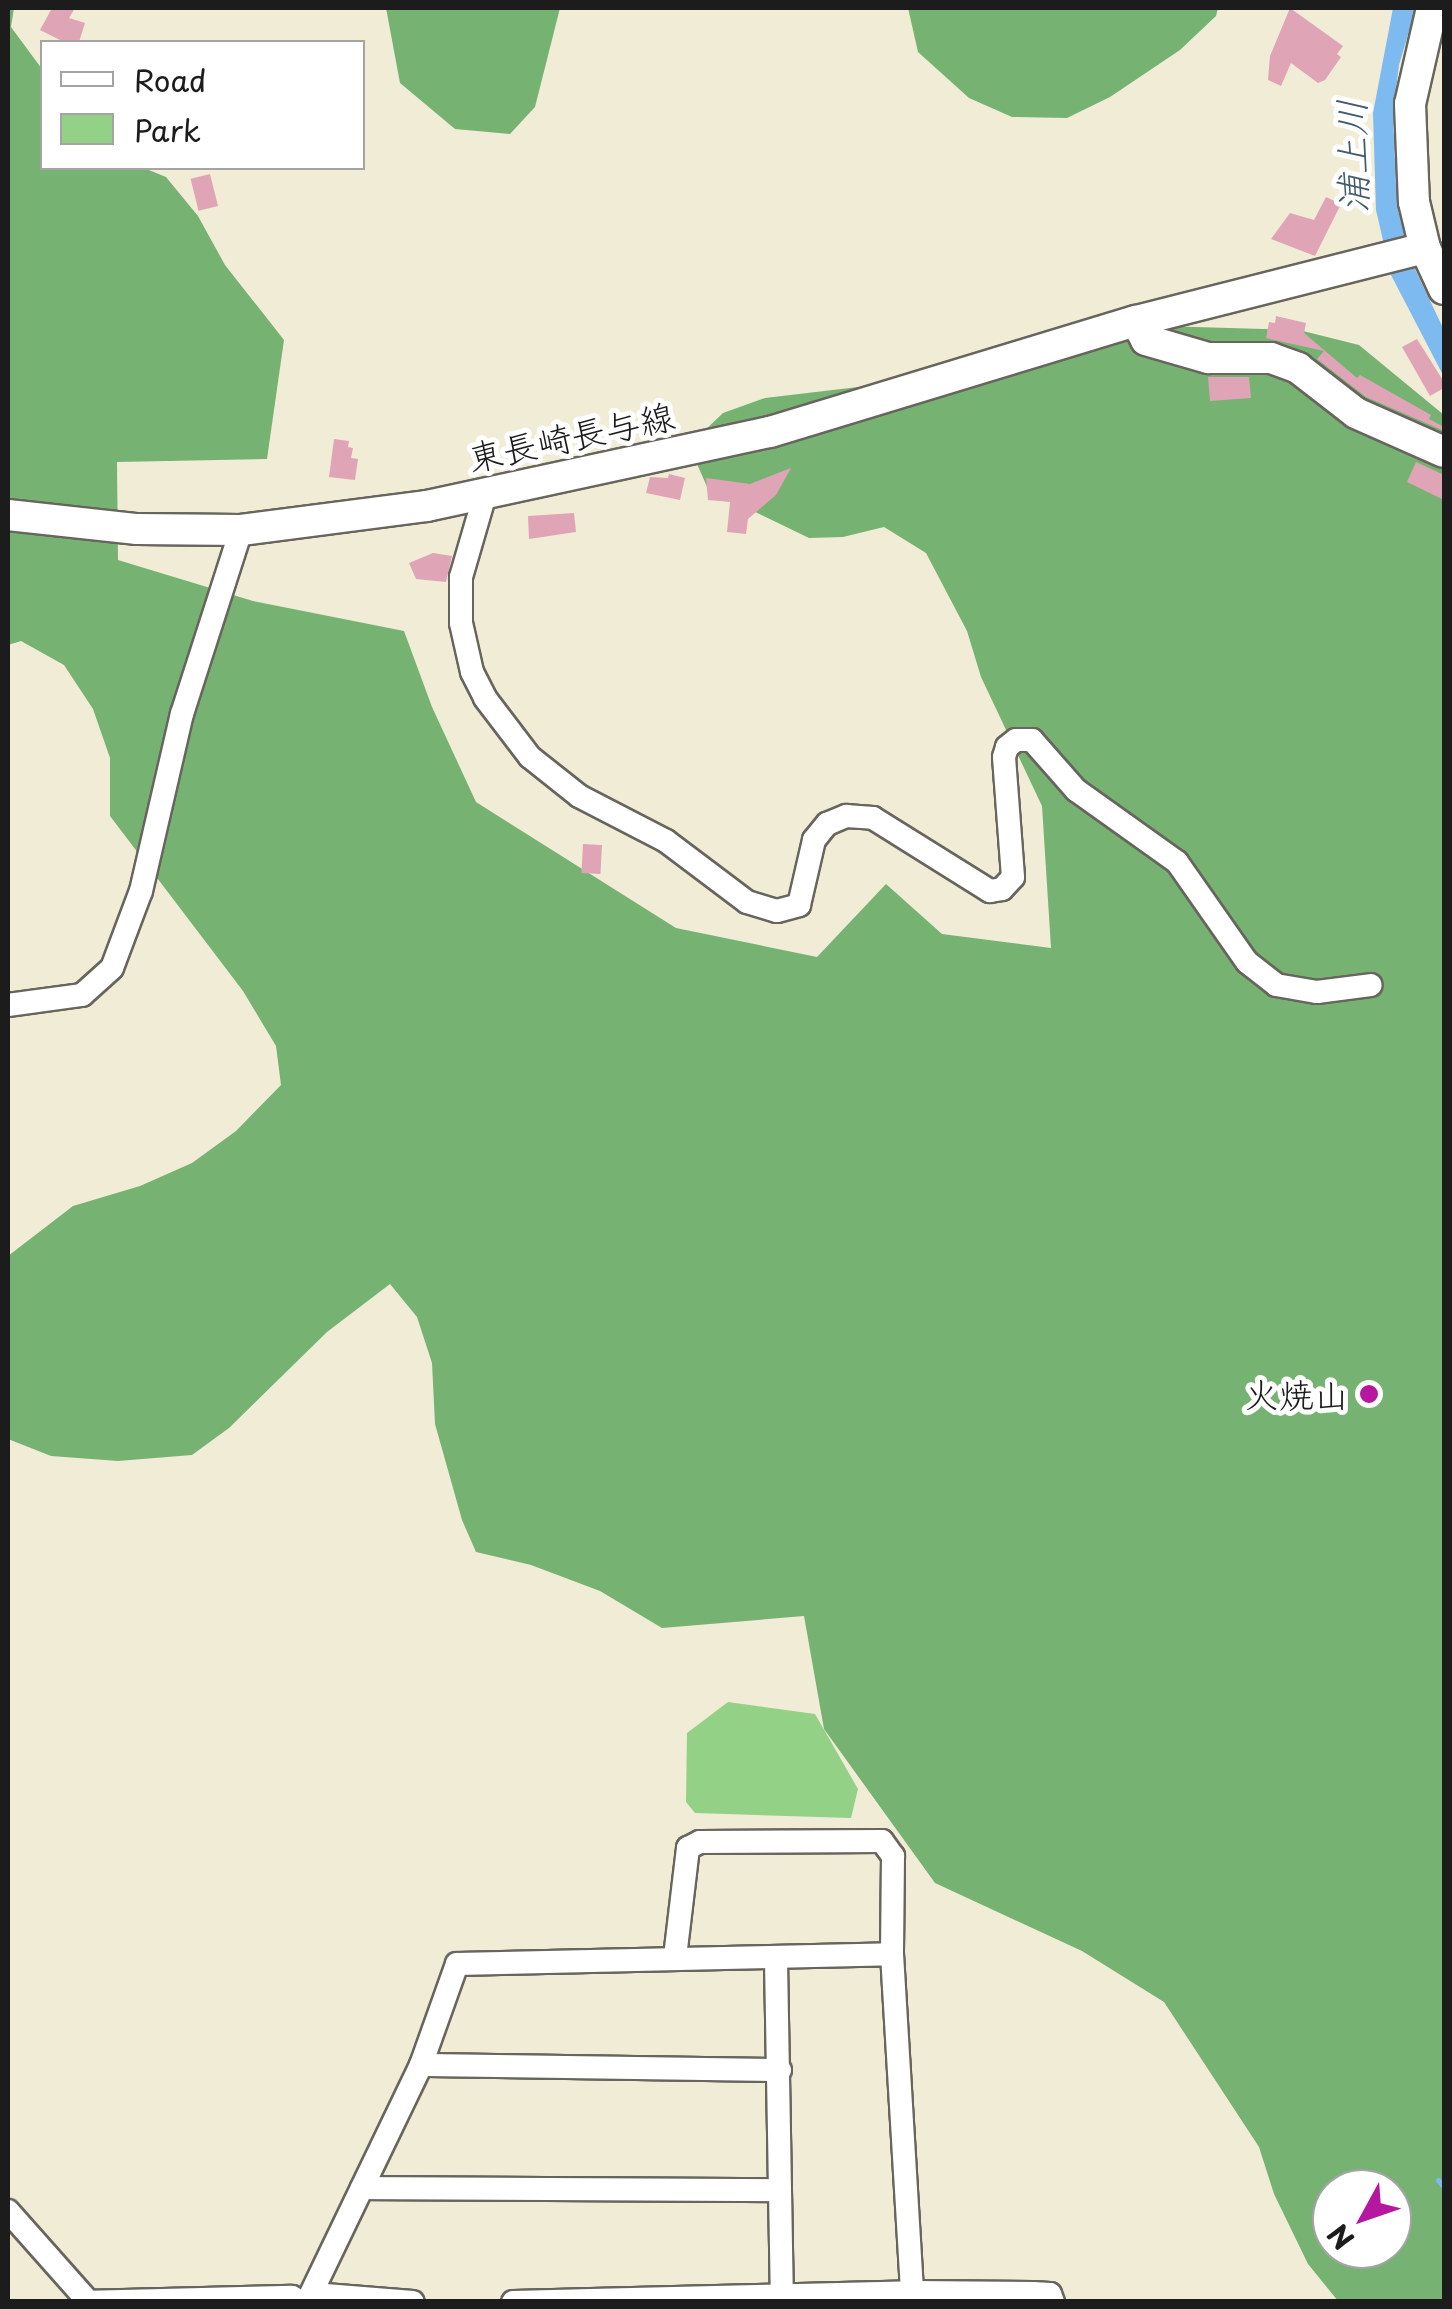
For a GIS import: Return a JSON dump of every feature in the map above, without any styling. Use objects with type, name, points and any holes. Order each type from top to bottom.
[{"type":"main road","points":[[1436,24],[1410,104],[1414,202],[1424,248],[1444,289]]},
{"type":"main road","name":"東長崎長与線","points":[[8,515],[137,529],[241,530],[426,506],[770,432],[1136,321],[1424,248]]},
{"type":"main road","points":[[1136,321],[1146,340],[1208,358],[1271,358],[1298,368],[1356,413],[1444,452]]},
{"type":"street","points":[[486,491],[461,577],[461,608],[472,672],[485,698],[530,757],[579,796],[666,841],[747,902],[778,911],[800,904],[814,840],[827,824],[846,816],[873,818],[990,892],[1002,889],[1013,877],[1004,758],[1007,747],[1016,740],[1032,740],[1076,790],[1177,862],[1247,962],[1276,985],[1317,992],[1371,985]]},
{"type":"street","points":[[8,1006],[82,995],[112,968],[141,891],[182,714],[241,530]]},
{"type":"street","points":[[675,1957],[688,1848],[700,1842],[882,1842],[893,1856],[892,1954],[912,2292]]},
{"type":"street","points":[[307,2299],[421,2065],[456,1964],[892,1954]]},
{"type":"street","points":[[776,1957],[782,2299]]},
{"type":"street","points":[[421,2065],[780,2070]]},
{"type":"street","points":[[362,2188],[780,2190]]},
{"type":"street","points":[[8,2212],[85,2301],[292,2297],[413,2302]]},
{"type":"street","points":[[513,2302],[782,2299],[912,2292],[1050,2294],[1052,2302]]},
{"type":"green space","points":[[8,8],[14,8],[11,27],[40,66],[40,170],[149,170],[166,177],[198,216],[225,265],[284,340],[267,459],[117,462],[118,560],[253,601],[404,631],[432,707],[476,802],[676,928],[817,957],[886,884],[942,934],[1051,948],[1042,806],[981,677],[967,631],[926,553],[884,527],[843,537],[809,538],[708,489],[697,464],[700,435],[723,413],[765,398],[875,385],[997,345],[1161,326],[1299,330],[1359,345],[1444,415],[1444,2301],[1338,2301],[1312,2269],[1412,2269],[1412,2169],[1312,2169],[1312,2269],[1274,2194],[1259,2147],[1164,2002],[1082,1951],[935,1883],[824,1729],[804,1616],[662,1628],[600,1591],[531,1565],[476,1552],[462,1520],[435,1424],[432,1363],[417,1317],[390,1284],[327,1332],[229,1428],[192,1455],[118,1461],[51,1456],[8,1439],[8,1256],[73,1206],[140,1186],[192,1163],[236,1131],[281,1085],[276,1046],[243,991],[110,816],[110,758],[93,709],[64,665],[21,641],[8,645]]},
{"type":"green space","points":[[386,8],[560,8],[535,107],[510,134],[455,129],[400,83]]},
{"type":"green space","points":[[908,8],[1218,8],[1216,16],[1180,50],[1110,97],[1067,118],[1012,117],[969,98],[918,52]]},
{"type":"green space","points":[[728,1702],[815,1714],[858,1789],[851,1818],[695,1813],[686,1802],[687,1733]]},
{"type":"water","points":[[1393,8],[1416,8],[1399,65],[1393,114],[1397,206],[1413,265],[1444,330],[1444,377],[1391,275],[1376,210],[1373,113]]},
{"type":"building","points":[[52,8],[75,8],[69,18],[85,23],[80,40],[60,40],[40,30]]},
{"type":"building","points":[[1290,8],[1343,46],[1337,54],[1341,57],[1325,80],[1318,83],[1291,63],[1281,86],[1268,80],[1270,56]]},
{"type":"building","points":[[210,174],[218,206],[199,211],[191,179]]},
{"type":"building","points":[[1326,197],[1341,204],[1315,256],[1271,239],[1290,213],[1314,220]]},
{"type":"building","points":[[1276,316],[1306,323],[1304,333],[1357,378],[1360,375],[1431,415],[1429,419],[1444,427],[1442,430],[1366,397],[1317,359],[1324,351],[1266,338],[1269,322],[1275,323]]},
{"type":"building","points":[[1417,339],[1444,382],[1444,388],[1430,396],[1402,347]]},
{"type":"building","points":[[1208,377],[1249,377],[1251,398],[1210,401]]},
{"type":"building","points":[[334,439],[349,441],[348,447],[353,448],[351,458],[358,459],[355,480],[329,477]]},
{"type":"building","points":[[1416,462],[1444,475],[1444,500],[1407,482]]},
{"type":"building","points":[[791,468],[776,495],[748,519],[746,534],[727,532],[730,502],[708,500],[706,478],[750,484]]},
{"type":"building","points":[[669,474],[685,478],[680,500],[646,493],[650,477],[668,478]]},
{"type":"building","points":[[574,513],[576,532],[529,539],[528,516]]},
{"type":"building","points":[[433,553],[452,556],[446,582],[416,579],[409,563]]},
{"type":"building","points":[[583,844],[602,845],[600,874],[581,873]]},
{"type":"waterway","points":[[1438,2180],[1444,2187]]},
{"type":"place","name":"火焼山","points":[[1369,1394]]},
{"type":"water label","name":"浦上川","points":[[1351,156]]}]
